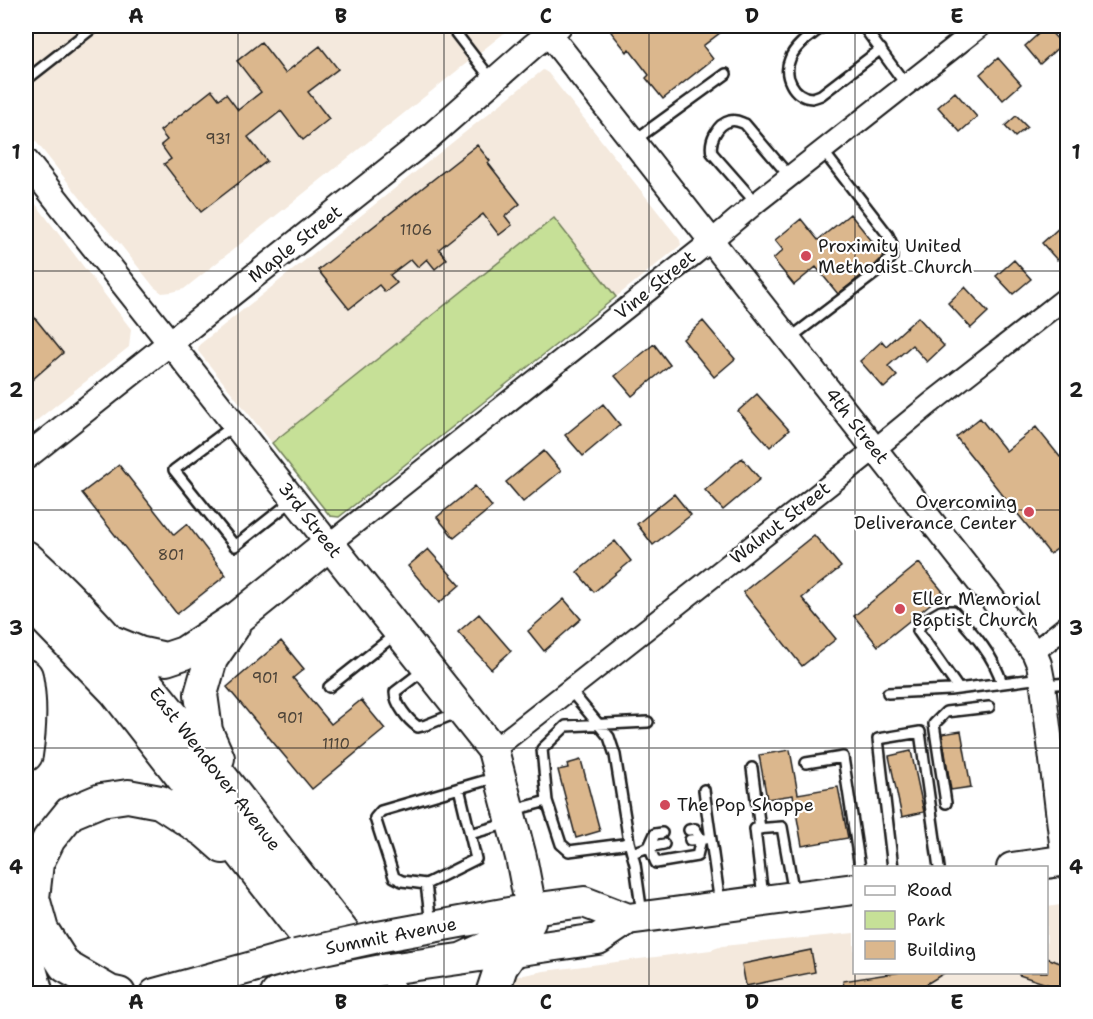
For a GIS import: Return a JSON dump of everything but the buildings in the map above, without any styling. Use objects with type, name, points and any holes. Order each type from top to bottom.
[{"type":"highway","points":[[111,641],[139,653],[166,659],[184,653],[240,616],[330,544]]},
{"type":"highway","name":"East Wendover Avenue","points":[[26,557],[111,641],[230,788],[397,980]]},
{"type":"highway","name":"East Wendover Avenue","points":[[26,599],[115,691],[352,993]]},
{"type":"highway","points":[[230,788],[206,731],[201,694],[211,659],[240,616]]},
{"type":"highway","points":[[26,676],[29,693],[29,734],[26,755]]},
{"type":"highway","points":[[119,993],[110,992],[65,966],[42,930],[33,898],[37,863],[49,839],[70,813],[101,800],[128,796],[160,802],[206,832],[261,878]]},
{"type":"highway","points":[[492,993],[501,967],[512,951]]},
{"type":"highway","points":[[26,954],[37,993]]},
{"type":"main road","name":"3rd Street","points":[[330,544],[462,711],[496,763],[521,857],[531,909]]},
{"type":"main road","points":[[1020,866],[1066,860]]},
{"type":"main road","name":"Summit Avenue","points":[[276,993],[311,984],[397,980],[463,958],[598,939],[635,918],[853,889]]},
{"type":"main road","name":"Summit Avenue","points":[[155,993],[378,937],[531,909],[584,902],[635,918]]},
{"type":"main road","points":[[463,958],[526,930],[530,922],[531,909]]},
{"type":"street","name":"Vine Street","points":[[330,544],[981,26]]},
{"type":"street","name":"Maple Street","points":[[26,457],[427,139],[554,30]]},
{"type":"street","name":"4th Street","points":[[554,30],[633,142],[1034,652],[1042,682],[1066,860]]},
{"type":"street","name":"3rd Street","points":[[26,161],[330,544]]},
{"type":"street","name":"Walnut Street","points":[[496,763],[569,689],[1068,296]]},
{"type":"street","points":[[1034,652],[1068,625]]},
{"type":"lane","points":[[26,80],[95,26]]},
{"type":"lane","points":[[823,26],[795,50],[789,60],[788,78],[798,93],[812,98],[821,95],[881,49]]},
{"type":"lane","points":[[864,26],[906,85]]},
{"type":"lane","points":[[455,32],[493,81]]},
{"type":"lane","points":[[633,142],[726,74]]},
{"type":"lane","points":[[756,203],[712,153],[710,146],[713,138],[723,125],[729,121],[745,124],[790,177]]},
{"type":"lane","points":[[789,339],[881,269],[892,257],[892,244],[888,235],[823,151]]},
{"type":"lane","points":[[235,425],[174,470],[235,546],[294,499]]},
{"type":"lane","points":[[958,688],[918,631],[922,622],[941,611],[953,611],[983,645],[997,668],[1002,683]]},
{"type":"lane","points":[[329,687],[399,632]]},
{"type":"lane","points":[[427,668],[395,692],[400,706],[414,724],[417,727],[426,725],[462,711]]},
{"type":"lane","points":[[888,693],[1002,683],[1068,682]]},
{"type":"lane","points":[[569,689],[609,737],[615,755],[632,853],[635,918]]},
{"type":"lane","points":[[945,803],[934,724],[946,712],[989,707]]},
{"type":"lane","points":[[629,842],[569,851],[561,844],[547,801],[542,749],[566,726],[648,722]]},
{"type":"lane","points":[[893,866],[878,739],[920,732],[939,866]]},
{"type":"lane","points":[[806,763],[843,757],[860,866]]},
{"type":"lane","points":[[459,788],[476,859],[426,884],[402,881],[394,877],[375,818],[381,811],[459,788],[496,763]]},
{"type":"lane","points":[[752,768],[760,829]]},
{"type":"lane","points":[[705,790],[706,839],[721,906]]},
{"type":"lane","points":[[470,834],[547,801]]},
{"type":"lane","points":[[763,901],[754,829],[782,827],[795,896]]},
{"type":"lane","points":[[689,830],[695,829],[706,839]]},
{"type":"lane","points":[[662,833],[655,834],[649,847],[656,863],[697,856],[706,839]]},
{"type":"lane","points":[[690,840],[706,839]]},
{"type":"lane","points":[[632,853],[664,844]]},
{"type":"lane","points":[[426,884],[431,927]]},
{"type":"shaded area","points":[[26,26],[513,26],[184,289],[162,293],[154,287],[93,214],[26,129]]},
{"type":"shaded area","points":[[543,70],[548,73],[680,240],[681,245],[616,297],[553,218],[272,443],[198,351],[199,345]]},
{"type":"shaded area","points":[[26,191],[131,329],[129,347],[26,429]]},
{"type":"shaded area","points":[[1067,904],[1067,993],[507,994],[514,977],[544,971],[711,950],[722,946],[853,933],[853,974],[1048,974],[1048,907]]},
{"type":"green space","points":[[554,218],[616,297],[339,517],[330,516],[272,443]]},
{"type":"place","name":"Proximity United Methodist Church","points":[[806,256]]},
{"type":"place","name":"Overcoming Deliverance Center","points":[[1029,512]]},
{"type":"place","name":"Eller Memorial Baptist Church","points":[[900,609]]},
{"type":"place","name":"The Pop Shoppe","points":[[665,805]]}]
